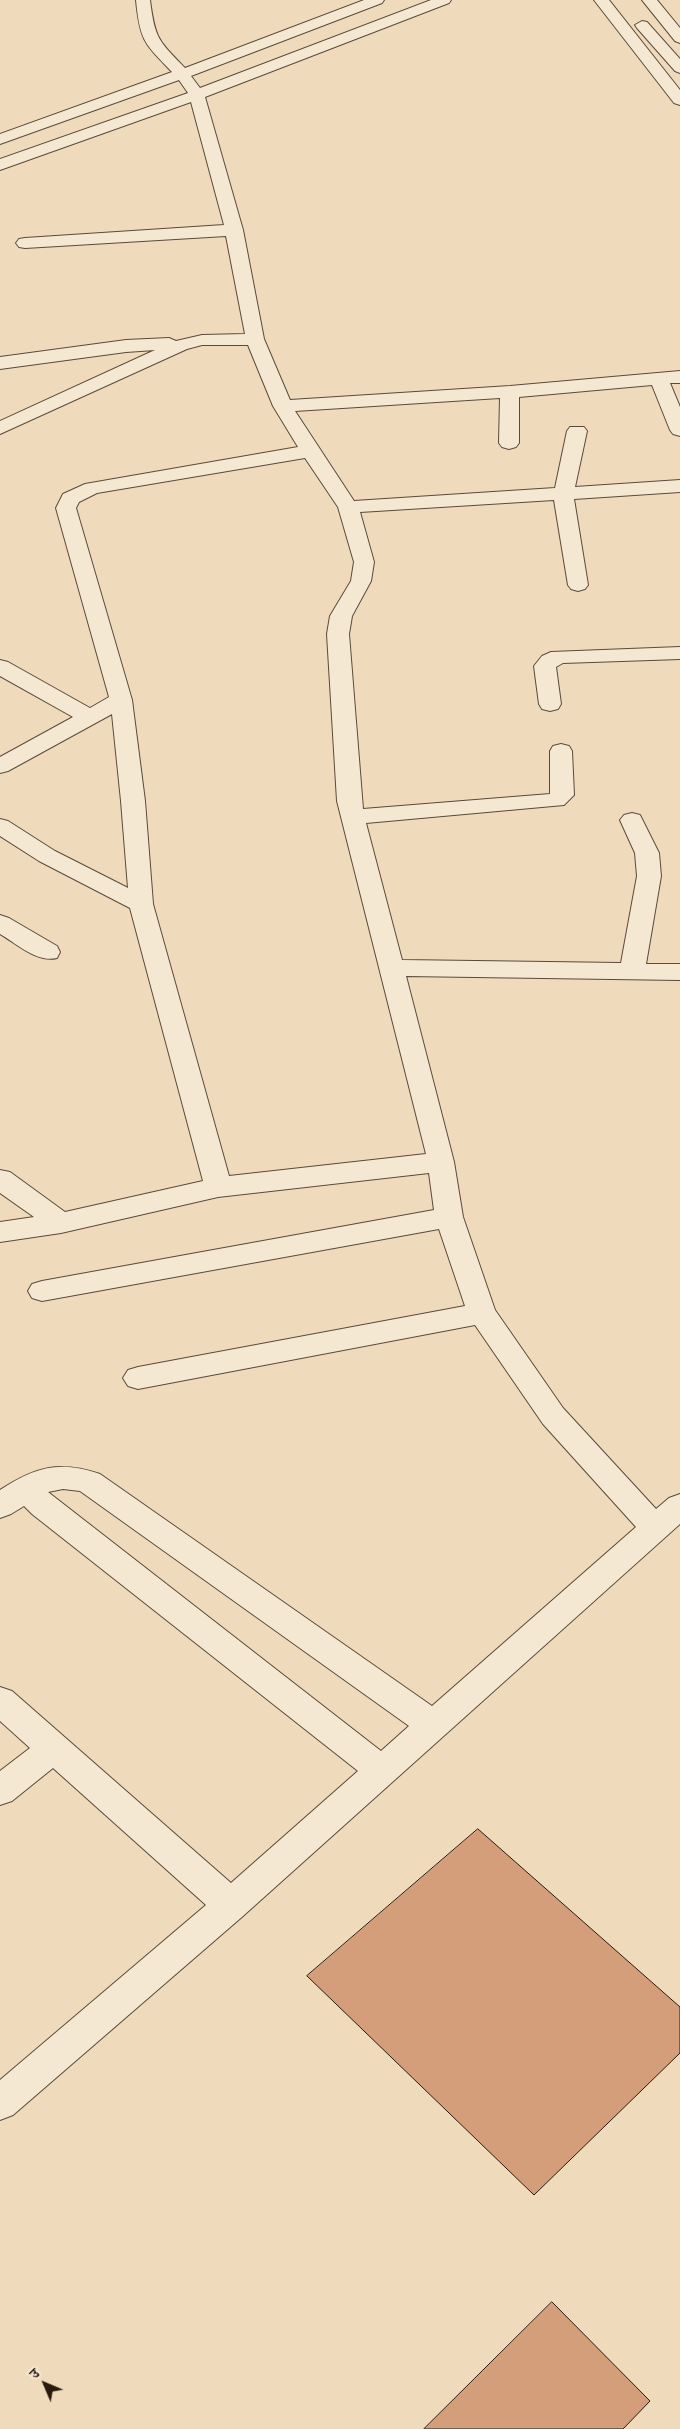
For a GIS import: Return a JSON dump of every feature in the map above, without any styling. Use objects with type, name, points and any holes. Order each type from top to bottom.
[{"type":"street","points":[[143,0],[146,26],[151,41],[182,74],[197,95],[234,230],[255,339],[283,406],[310,451],[348,507],[364,562],[361,581],[341,616],[338,634],[349,802],[441,1162],[449,1217],[482,1313],[553,1416],[654,1527]]},
{"type":"street","points":[[0,140],[377,0]]},
{"type":"street","points":[[0,165],[197,95],[444,0]]},
{"type":"street","points":[[649,0],[680,38]]},
{"type":"street","points":[[602,1],[625,6],[680,68]]},
{"type":"street","points":[[602,1],[680,100]]},
{"type":"street","points":[[25,244],[234,230]]},
{"type":"street","points":[[0,428],[181,345],[202,340],[255,339]]},
{"type":"street","points":[[0,363],[126,346],[151,344],[181,345]]},
{"type":"street","points":[[283,406],[510,392],[680,376]]},
{"type":"street","points":[[658,379],[680,430]]},
{"type":"street","points":[[509,443],[510,392]]},
{"type":"street","points":[[577,431],[563,494],[578,585]]},
{"type":"street","points":[[218,1187],[141,904],[121,700],[66,508],[70,498],[92,488],[310,451]]},
{"type":"street","points":[[348,507],[680,486]]},
{"type":"street","points":[[550,704],[546,666],[550,661],[560,657],[680,653]]},
{"type":"street","points":[[0,667],[89,717]]},
{"type":"street","points":[[0,766],[121,700]]},
{"type":"street","points":[[353,817],[556,800],[562,795],[561,751]]},
{"type":"street","points":[[632,820],[647,853],[649,876],[632,971]]},
{"type":"street","points":[[0,826],[47,856],[141,904]]},
{"type":"street","points":[[0,923],[48,952]]},
{"type":"street","points":[[392,968],[680,972]]},
{"type":"street","points":[[0,1232],[61,1223],[218,1187],[441,1162]]},
{"type":"street","points":[[0,1179],[61,1223]]},
{"type":"street","points":[[42,1291],[449,1217]]},
{"type":"street","points":[[138,1378],[482,1313]]},
{"type":"street","points":[[0,1506],[27,1489],[57,1476],[72,1476],[89,1482],[433,1725]]},
{"type":"street","points":[[27,1489],[43,1506],[381,1770]]},
{"type":"street","points":[[0,2103],[231,1905],[654,1527],[680,1506]]},
{"type":"street","points":[[0,1701],[231,1905]]},
{"type":"street","points":[[0,1791],[54,1748]]},
{"type":"building","points":[[478,1829],[680,2007],[680,2053],[534,2195],[307,1976]]},
{"type":"building","points":[[552,2302],[650,2401],[623,2429],[424,2429]]}]
